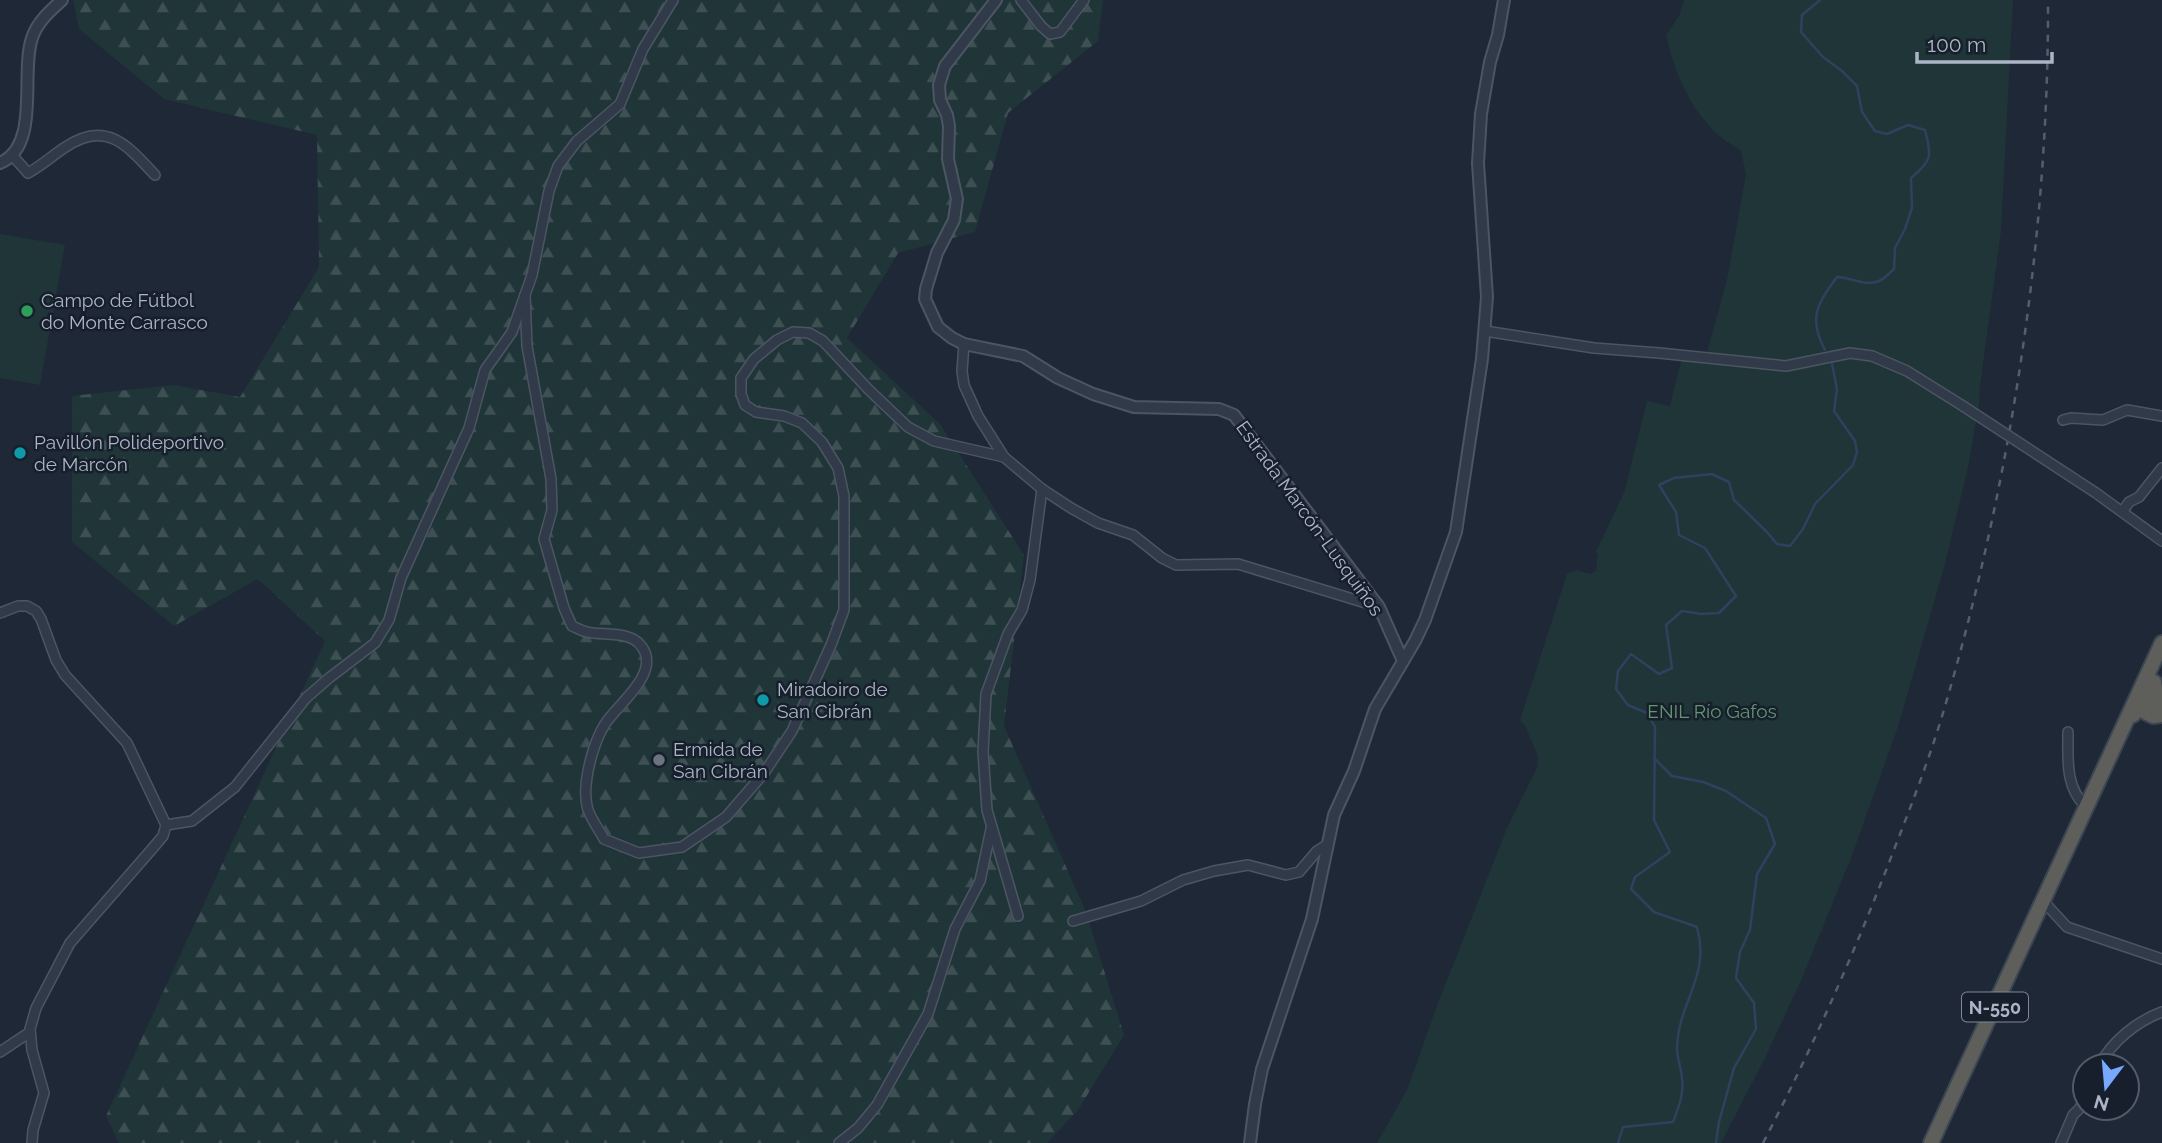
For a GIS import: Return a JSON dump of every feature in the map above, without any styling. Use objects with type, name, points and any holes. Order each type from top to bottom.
[{"type":"highway","name":"N-550","points":[[1931,1143],[2162,643]]},
{"type":"highway","points":[[2156,710],[2143,696],[2162,656]]},
{"type":"highway","name":"N-550","points":[[2058,872],[2134,726],[2156,710],[2154,682],[2162,665]]},
{"type":"highway","points":[[2101,773],[2138,705],[2156,710]]},
{"type":"street","points":[[0,163],[12,155],[24,134],[27,63],[32,36],[62,0]]},
{"type":"street","points":[[166,825],[192,821],[234,787],[306,698],[375,643],[389,620],[401,578],[469,428],[485,370],[512,332],[532,275],[549,191],[558,166],[577,141],[620,104],[643,50],[673,0]]},
{"type":"street","name":"Estrada Marcón-Lusquiños","points":[[996,0],[945,66],[939,85],[940,100],[949,125],[948,159],[957,210],[930,273],[925,299],[938,327],[964,344],[1023,356],[1058,378],[1093,394],[1134,407],[1219,409],[1234,415],[1379,607],[1404,661]]},
{"type":"street","points":[[1021,0],[1050,34],[1060,32],[1084,0]]},
{"type":"street","points":[[1250,1143],[1262,1069],[1312,919],[1334,815],[1354,771],[1375,709],[1404,661],[1424,620],[1456,532],[1485,331],[1487,297],[1478,163],[1481,114],[1504,0]]},
{"type":"street","points":[[12,155],[29,173],[79,138],[102,135],[123,142],[155,175]]},
{"type":"street","points":[[525,295],[527,346],[551,479],[552,510],[544,538],[564,608],[572,626],[587,632],[632,639],[643,647],[646,661],[643,676],[631,695],[606,723],[595,745],[588,769],[587,807],[604,839],[639,853],[682,847],[726,817],[764,773],[792,731],[844,610],[844,496],[838,468],[822,442],[802,423],[784,416],[756,412],[745,405],[741,394],[741,378],[754,359],[777,340],[793,332],[809,333],[823,341],[908,427],[934,441],[1004,457]]},
{"type":"street","points":[[1485,331],[1594,348],[1786,366],[1850,353],[1872,356],[1907,371],[1963,406],[2123,511],[2162,541]]},
{"type":"street","points":[[964,344],[964,385],[978,415],[1004,457],[1042,489],[1098,523],[1133,535],[1162,558],[1176,565],[1238,565],[1379,607]]},
{"type":"street","points":[[2063,420],[2103,420],[2127,411],[2162,416]]},
{"type":"street","points":[[2123,511],[2129,502],[2139,497],[2162,468]]},
{"type":"street","points":[[1018,916],[987,810],[983,752],[986,694],[1008,634],[1022,611],[1030,580],[1042,489]]},
{"type":"street","points":[[0,613],[18,606],[27,606],[36,611],[65,675],[127,743],[166,825],[163,836],[70,943],[36,1008],[30,1032],[44,1093],[32,1143]]},
{"type":"street","points":[[2068,732],[2067,767],[2077,798],[2085,806]]},
{"type":"street","points":[[839,1143],[870,1115],[928,1014],[955,929],[980,881],[992,826]]},
{"type":"street","points":[[1073,921],[1141,901],[1182,880],[1214,871],[1248,865],[1286,875],[1299,872],[1317,851],[1328,844]]},
{"type":"street","points":[[2044,902],[2067,927],[2162,959]]},
{"type":"street","points":[[2106,1052],[2145,1018],[2162,1012]]},
{"type":"street","points":[[0,1052],[30,1032]]},
{"type":"street","points":[[2061,1143],[2071,1120]]},
{"type":"green space","points":[[73,0],[1103,0],[1098,41],[1008,113],[975,232],[898,253],[847,338],[940,424],[1024,555],[1004,726],[1086,912],[1124,1035],[1078,1110],[1047,1143],[119,1143],[106,1116],[325,641],[258,579],[174,626],[72,542],[72,396],[173,385],[240,397],[319,267],[317,135],[164,99],[79,29]]},
{"type":"green space","name":"ENIL Río Gafos","points":[[1684,0],[2013,0],[2001,231],[1979,405],[1968,467],[1945,564],[1898,727],[1851,858],[1800,983],[1721,1143],[1377,1143],[1407,1090],[1507,828],[1537,768],[1538,756],[1520,720],[1567,574],[1577,570],[1590,574],[1596,571],[1596,552],[1625,490],[1647,401],[1670,406],[1682,358],[1702,357],[1707,352],[1727,280],[1746,174],[1741,151],[1720,137],[1705,121],[1689,98],[1673,61],[1666,35],[1679,16]]},
{"type":"green space","name":"Campo de Fútbol do Monte Carrasco","points":[[0,234],[65,245],[40,385],[0,378]]},
{"type":"waterway","points":[[1820,0],[1802,15],[1801,32],[1823,57],[1857,86],[1862,112],[1875,131],[1887,134],[1908,125],[1925,130],[1929,146],[1927,162],[1911,178],[1912,208],[1895,248],[1894,269],[1874,283],[1837,277],[1824,295],[1816,320],[1825,350]]},
{"type":"waterway","points":[[1618,1143],[1623,1127],[1673,1122],[1682,1091],[1677,1052],[1679,1032],[1700,960],[1697,927],[1654,912],[1631,889],[1635,877],[1670,852],[1654,820],[1655,727],[1647,713],[1628,705],[1616,689],[1618,671],[1631,654],[1659,674],[1672,668],[1666,625],[1682,611],[1719,613],[1736,596],[1705,548],[1679,535],[1676,512],[1659,485],[1674,478],[1712,474],[1729,482],[1734,500],[1777,544],[1790,546],[1803,529],[1815,504],[1853,465],[1857,452],[1855,441],[1834,411],[1837,389],[1832,364]]},
{"type":"waterway","points":[[1654,758],[1672,776],[1703,782],[1726,791],[1766,818],[1775,844],[1757,874],[1750,930],[1740,952],[1736,978],[1754,1003],[1756,1029],[1734,1068],[1716,1143]]},
{"type":"railway","points":[[1763,1143],[1815,1038],[1876,896],[1931,750],[1967,627],[2006,450],[2033,270],[2047,89],[2048,0]]},
{"type":"place","name":"Campo de Fútbol do Monte Carrasco","points":[[27,311]]},
{"type":"place","name":"Pavillón Polideportivo de Marcón","points":[[20,453]]},
{"type":"place","name":"Miradoiro de San Cibrán","points":[[763,700]]},
{"type":"place","name":"Ermida de San Cibrán","points":[[659,760]]}]
